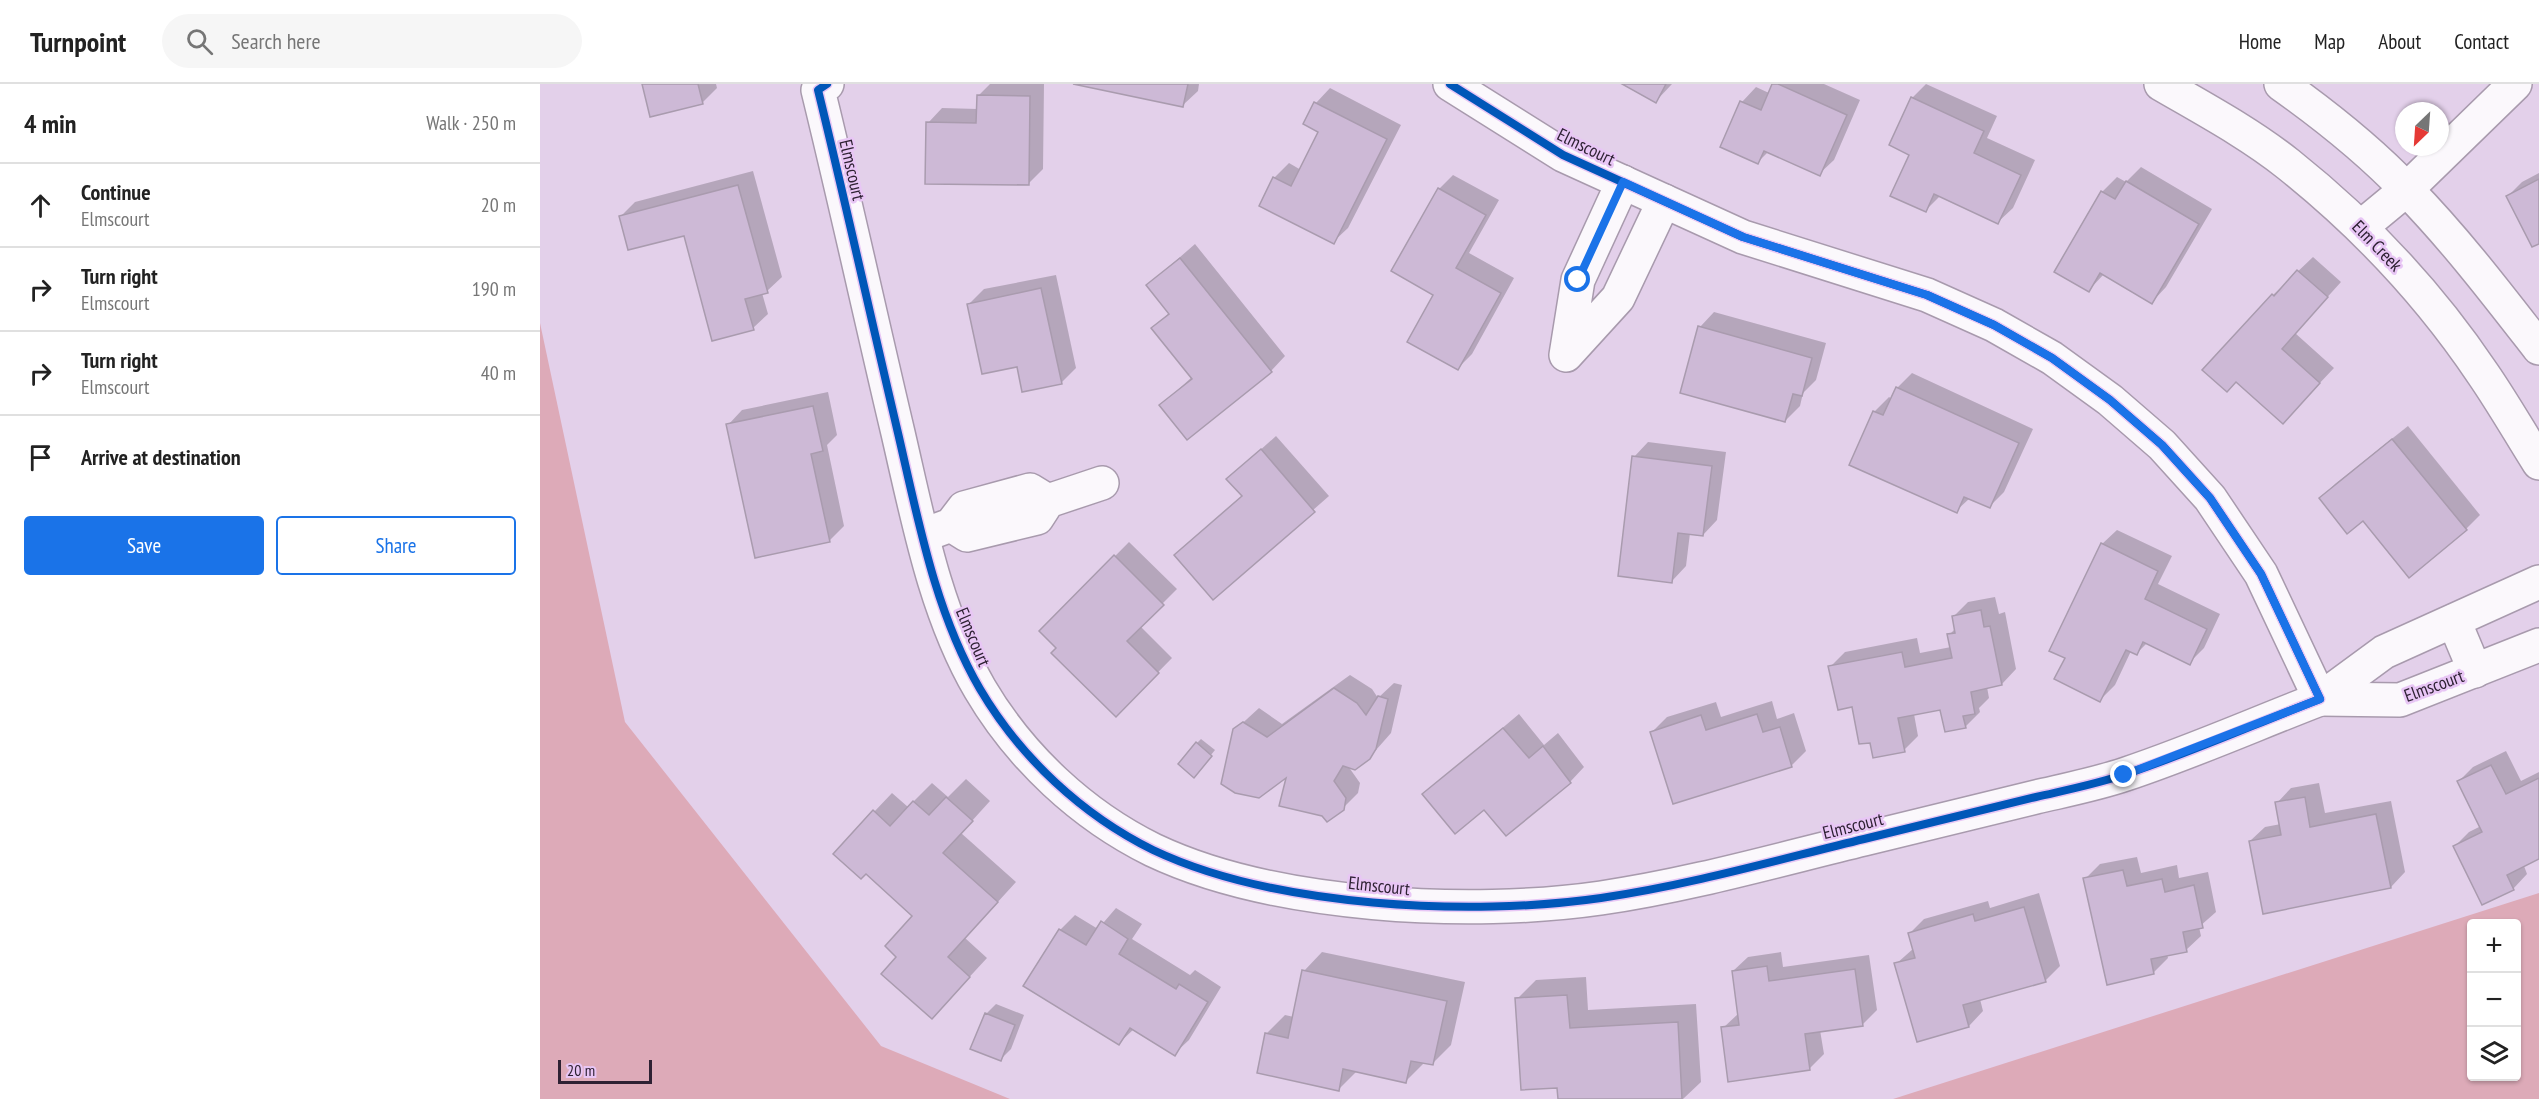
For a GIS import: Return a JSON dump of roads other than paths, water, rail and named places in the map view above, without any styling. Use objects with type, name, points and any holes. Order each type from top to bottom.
[{"type":"street","name":"Elmscourt","points":[[827,84],[818,90],[937,530],[954,632],[980,689],[1016,741],[1059,787],[1115,828],[1152,849],[1230,878],[1291,891],[1394,904],[1497,906],[1600,898],[1701,879],[2124,775],[2320,699],[2384,652],[2539,582]]},
{"type":"street","name":"Elmscourt","points":[[1450,84],[1563,155],[1743,237],[1927,295],[1994,325],[2052,358],[2110,400],[2162,445],[2210,498],[2261,574],[2320,699]]},
{"type":"street","name":"Elm Creek","points":[[2161,84],[2208,111],[2287,163],[2361,227],[2422,294],[2482,373],[2539,463]]},
{"type":"street","points":[[2281,84],[2335,123],[2407,189],[2480,272],[2539,348]]},
{"type":"street","points":[[2361,227],[2407,189],[2515,84]]},
{"type":"street","name":"Elmscourt","points":[[1623,182],[1578,280],[1566,355],[1618,298],[1664,201]]},
{"type":"street","points":[[937,530],[964,508],[1030,490],[1048,501],[1102,483]]},
{"type":"street","name":"Elmscourt","points":[[2454,621],[2475,670]]},
{"type":"street","name":"Elmscourt","points":[[2320,699],[2400,700],[2539,645]]}]
